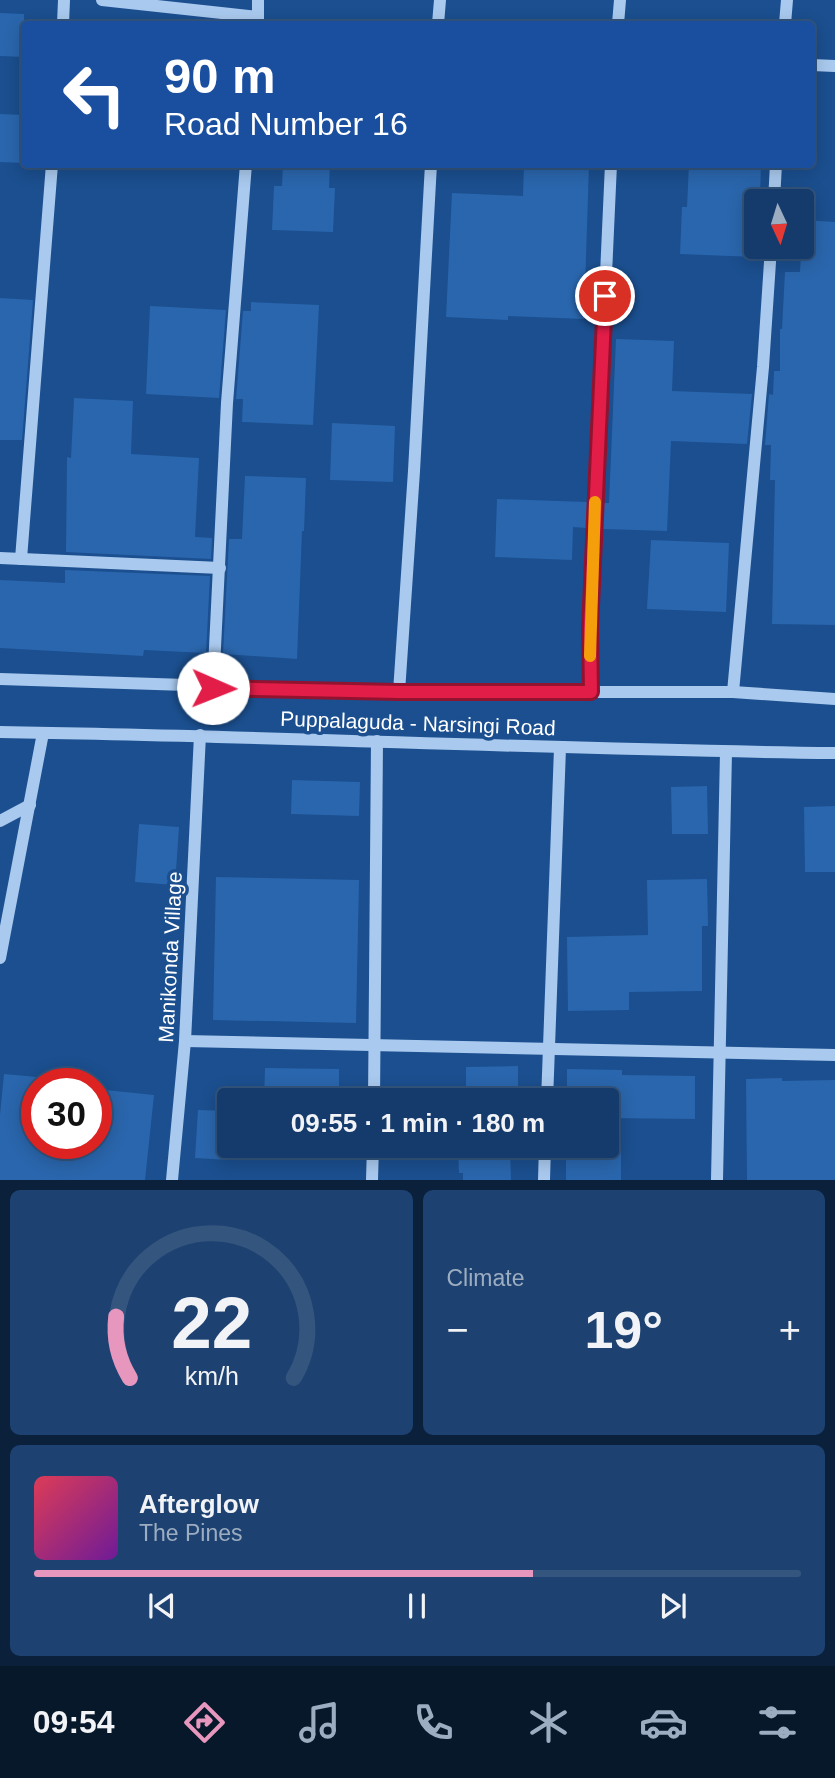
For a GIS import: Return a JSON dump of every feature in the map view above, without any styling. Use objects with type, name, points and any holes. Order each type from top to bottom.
[{"type":"street","points":[[63,21],[64,0]]},
{"type":"street","points":[[103,0],[258,21],[258,0]]},
{"type":"street","points":[[438,21],[440,0]]},
{"type":"street","points":[[618,21],[620,0]]},
{"type":"street","points":[[785,21],[787,0]]},
{"type":"street","points":[[815,65],[835,66]]},
{"type":"street","points":[[21,559],[52,168]]},
{"type":"street","points":[[213,688],[227,404],[246,168]]},
{"type":"street","points":[[399,692],[431,168]]},
{"type":"street","points":[[591,692],[590,628],[611,168]]},
{"type":"street","points":[[775,189],[776,168]]},
{"type":"street","points":[[733,692],[763,368],[770,259]]},
{"type":"street","points":[[0,558],[220,568]]},
{"type":"street","points":[[0,679],[399,692],[733,692],[835,699]]},
{"type":"street","name":"Puppalaguda - Narsingi Road","points":[[0,732],[835,753]]},
{"type":"street","points":[[0,958],[43,733]]},
{"type":"street","name":"Manikonda Village","points":[[172,1180],[185,1041],[200,735]]},
{"type":"street","points":[[374,1088],[377,741]]},
{"type":"street","points":[[547,1088],[560,748]]},
{"type":"street","points":[[717,1180],[726,752]]},
{"type":"street","points":[[0,821],[30,806]]},
{"type":"street","points":[[185,1041],[835,1055]]},
{"type":"street","points":[[372,1180],[373,1158]]},
{"type":"street","points":[[544,1180],[545,1158]]},
{"type":"building","points":[[0,13],[24,14],[24,21],[21,21],[21,57],[0,56]]},
{"type":"building","points":[[0,114],[21,115],[21,163],[0,162]]},
{"type":"building","points":[[283,168],[330,168],[329,188],[335,188],[333,232],[272,230],[274,186],[282,186]]},
{"type":"building","points":[[524,168],[589,168],[584,319],[508,316],[508,320],[446,317],[452,193],[523,196]]},
{"type":"building","points":[[689,168],[761,168],[760,189],[744,189],[744,257],[680,254],[682,207],[687,207]]},
{"type":"building","points":[[814,221],[835,222],[835,625],[772,624],[775,480],[770,480],[771,445],[765,445],[769,394],[773,395],[774,371],[780,371],[780,329],[785,272],[800,272],[801,259],[814,259]]},
{"type":"building","points":[[0,298],[33,300],[22,440],[0,440]]},
{"type":"building","points":[[251,302],[319,305],[313,425],[242,422],[243,399],[236,399],[243,311],[251,311]]},
{"type":"building","points":[[150,306],[226,310],[219,398],[146,394]]},
{"type":"building","points":[[616,339],[674,341],[672,391],[752,394],[747,444],[671,441],[667,531],[603,529],[604,503],[609,503]]},
{"type":"building","points":[[74,398],[133,401],[131,454],[199,458],[195,537],[212,538],[211,559],[66,552],[67,457],[71,458]]},
{"type":"building","points":[[332,423],[395,426],[393,482],[330,480]]},
{"type":"building","points":[[245,476],[306,478],[297,659],[223,654],[229,539],[242,539]]},
{"type":"building","points":[[497,499],[587,502],[586,528],[573,527],[572,560],[495,557]]},
{"type":"building","points":[[651,540],[729,543],[726,612],[647,609]]},
{"type":"building","points":[[65,570],[210,576],[206,653],[144,650],[143,656],[0,648],[0,580],[65,583]]},
{"type":"building","points":[[292,780],[360,782],[359,816],[291,814]]},
{"type":"building","points":[[707,786],[708,834],[672,834],[671,787]]},
{"type":"building","points":[[835,806],[835,872],[805,872],[804,807]]},
{"type":"building","points":[[139,824],[179,827],[175,885],[135,882]]},
{"type":"building","points":[[216,877],[359,880],[356,1023],[213,1020]]},
{"type":"building","points":[[707,879],[708,926],[702,926],[702,991],[629,992],[629,1010],[568,1011],[567,937],[648,935],[647,880]]},
{"type":"building","points":[[518,1066],[518,1088],[466,1088],[466,1067]]},
{"type":"building","points":[[265,1068],[339,1069],[339,1088],[264,1088]]},
{"type":"building","points":[[567,1069],[622,1070],[622,1075],[695,1076],[695,1119],[619,1118],[619,1088],[567,1088]]},
{"type":"building","points":[[4,1074],[21,1076],[21,1159],[112,1159],[112,1091],[154,1095],[145,1180],[0,1180],[0,1115]]},
{"type":"building","points":[[782,1078],[782,1081],[835,1080],[835,1180],[747,1180],[746,1079]]},
{"type":"building","points":[[198,1110],[217,1111],[217,1158],[229,1160],[195,1158]]},
{"type":"building","points":[[621,1146],[621,1180],[566,1180],[566,1158],[619,1158]]},
{"type":"building","points":[[458,1158],[510,1158],[511,1180],[463,1180],[463,1173],[459,1173]]},
{"type":"slow traffic","points":[[590,656],[595,502]]},
{"type":"route","points":[[213,688],[591,692],[590,628],[605,296]]}]
